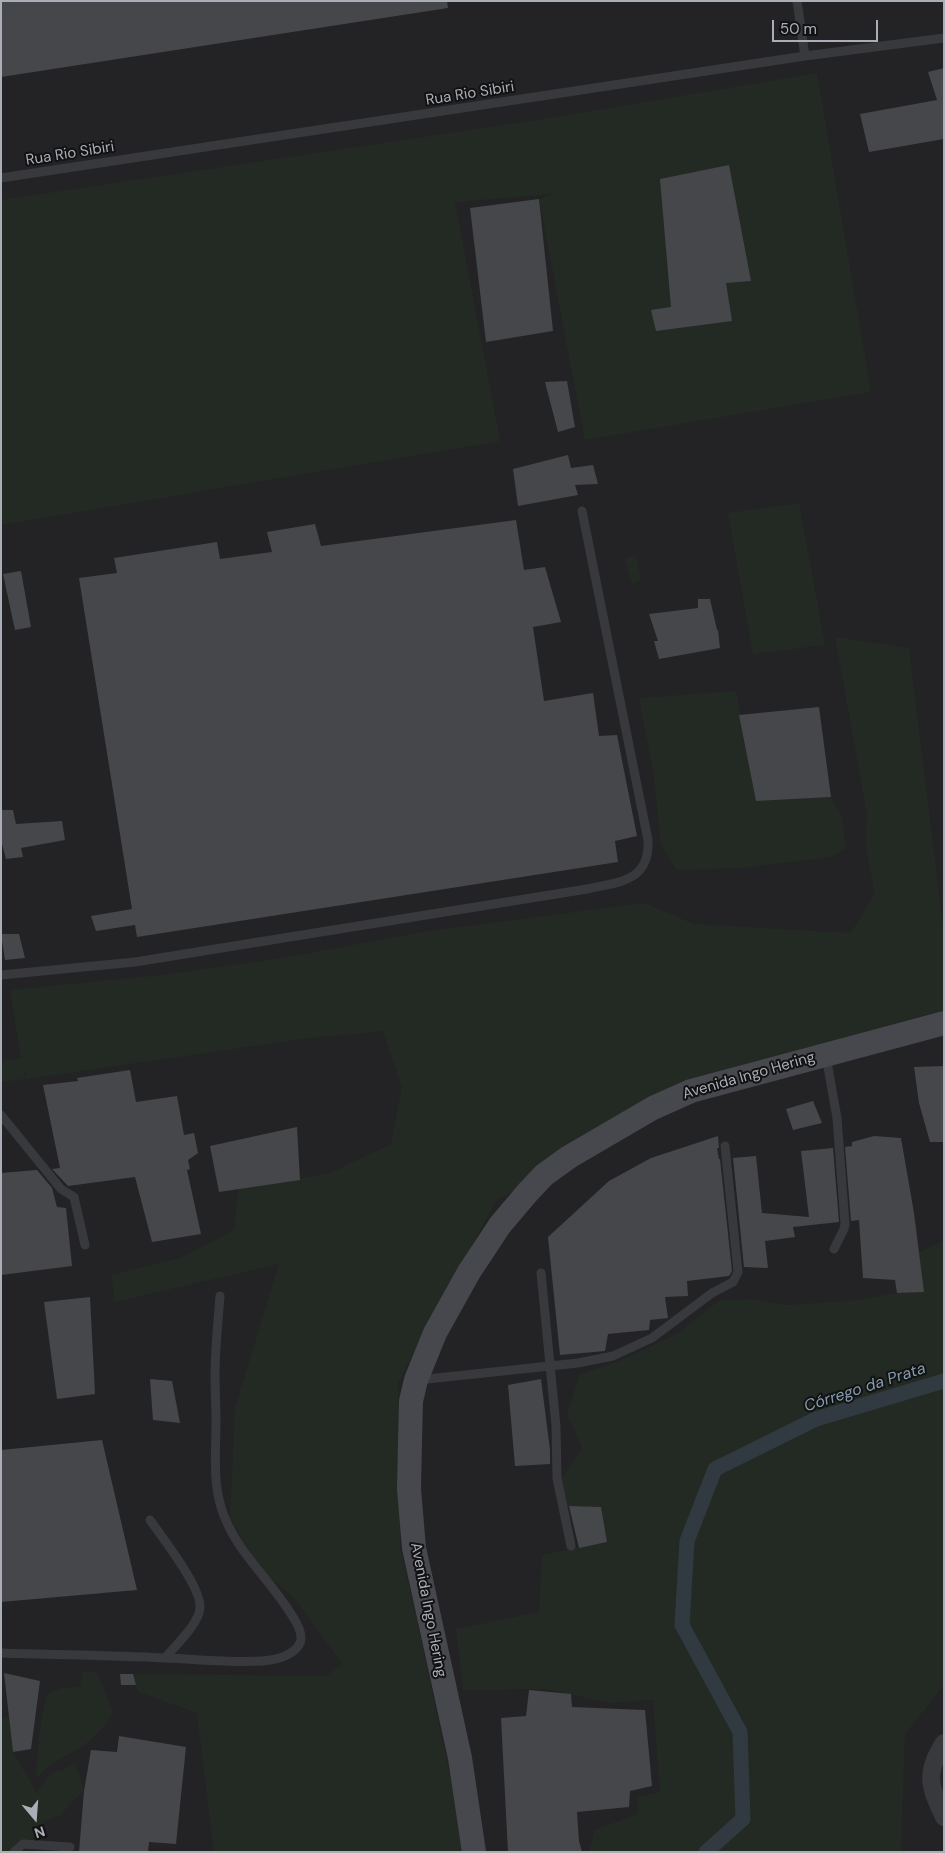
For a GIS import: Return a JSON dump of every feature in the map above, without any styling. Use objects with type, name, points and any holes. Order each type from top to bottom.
[{"type":"main road","name":"Avenida Ingo Hering","points":[[474,1852],[460,1758],[414,1548],[410,1489],[411,1401],[416,1380],[435,1333],[469,1272],[500,1225],[544,1175],[569,1157],[636,1117],[690,1091],[944,1023]]},
{"type":"street","points":[[944,1743],[933,1764],[930,1780],[932,1791],[944,1817]]},
{"type":"lane","points":[[796,1],[805,56]]},
{"type":"lane","name":"Rua Rio Sibiri","points":[[1,178],[805,56],[944,38]]},
{"type":"lane","points":[[1,975],[135,962],[587,890],[625,881],[637,874],[644,867],[649,854],[648,840],[582,511]]},
{"type":"lane","points":[[826,1054],[836,1118],[844,1224],[844,1229],[834,1249]]},
{"type":"lane","points":[[1,1115],[61,1189],[74,1197],[85,1245]]},
{"type":"lane","points":[[416,1380],[578,1363],[613,1356],[634,1348],[652,1338],[712,1293],[733,1282],[738,1272],[725,1146]]},
{"type":"lane","points":[[541,1273],[556,1426],[557,1478],[571,1546]]},
{"type":"lane","points":[[1,1653],[262,1661],[285,1656],[300,1643],[301,1635],[296,1624],[279,1598],[245,1554],[228,1526],[219,1500],[214,1464],[216,1422],[215,1374],[220,1296]]},
{"type":"lane","points":[[150,1520],[183,1566],[195,1590],[200,1607],[194,1624],[165,1658]]},
{"type":"lane","points":[[14,1852],[23,1844],[70,1847]]},
{"type":"shaded area","points":[[1,1],[944,1],[944,1852],[1,1852]]},
{"type":"shaded area","points":[[817,73],[871,392],[585,440],[539,199],[553,194],[455,202],[500,441],[1,525],[1,200],[544,119]]},
{"type":"shaded area","points":[[799,503],[825,645],[753,654],[728,513]]},
{"type":"shaded area","points":[[636,556],[641,580],[632,583],[625,559]]},
{"type":"shaded area","points":[[835,637],[909,648],[944,935],[944,1010],[724,1070],[496,1201],[398,1383],[400,1547],[466,1852],[214,1852],[197,1713],[138,1692],[133,1674],[325,1676],[343,1665],[293,1596],[258,1568],[230,1517],[235,1408],[279,1264],[115,1302],[111,1275],[183,1257],[234,1230],[238,1189],[330,1173],[391,1144],[402,1087],[383,1031],[309,1038],[27,1079],[23,1066],[25,1079],[1,1082],[1,1061],[21,1058],[10,990],[162,975],[283,958],[428,931],[644,903],[694,924],[851,933],[875,893],[866,848],[867,814]]},
{"type":"shaded area","points":[[736,691],[756,801],[831,797],[842,818],[846,848],[832,857],[743,868],[677,870],[661,845],[654,776],[639,698]]},
{"type":"shaded area","points":[[944,1240],[944,1685],[905,1734],[901,1852],[589,1852],[595,1830],[638,1814],[637,1797],[660,1792],[653,1700],[610,1703],[546,1689],[463,1690],[456,1629],[539,1612],[542,1555],[607,1542],[601,1508],[567,1506],[559,1481],[583,1449],[567,1415],[580,1374],[619,1361],[675,1335],[720,1300],[748,1299],[787,1305],[850,1301],[897,1293],[923,1292],[919,1253]]},
{"type":"shaded area","points":[[83,1671],[97,1672],[113,1713],[88,1742],[46,1768],[36,1780],[38,1747],[47,1694],[63,1688],[80,1686]]},
{"type":"shaded area","points":[[9,1717],[13,1752],[36,1792],[53,1772],[61,1771],[75,1763],[84,1791],[71,1802],[61,1815],[44,1821],[32,1839],[16,1852],[1,1852],[1,1718]]},
{"type":"building","points":[[1,1],[447,1],[448,8],[1,77]]},
{"type":"building","points":[[944,68],[944,139],[869,152],[860,114],[937,100],[928,72]]},
{"type":"building","points":[[729,165],[751,281],[726,283],[732,321],[656,331],[651,310],[671,307],[660,179]]},
{"type":"building","points":[[539,199],[553,331],[486,342],[470,208]]},
{"type":"building","points":[[567,381],[575,427],[558,432],[545,382]]},
{"type":"building","points":[[568,455],[571,468],[593,465],[598,484],[575,485],[578,495],[518,506],[513,469]]},
{"type":"building","points":[[516,520],[524,570],[545,567],[561,622],[533,627],[544,701],[593,693],[599,736],[617,735],[637,836],[615,841],[618,862],[137,937],[135,925],[96,931],[91,916],[132,909],[79,578],[117,573],[114,558],[217,542],[220,559],[272,552],[267,532],[315,524],[321,546]]},
{"type":"building","points":[[21,571],[31,627],[15,630],[3,574]]},
{"type":"building","points":[[698,599],[710,599],[718,630],[720,648],[659,659],[654,641],[658,641],[649,614],[698,608]]},
{"type":"building","points":[[819,707],[831,797],[756,801],[739,715]]},
{"type":"building","points":[[1,810],[13,810],[16,824],[62,821],[65,840],[21,848],[23,857],[6,859],[1,840]]},
{"type":"building","points":[[1,934],[19,934],[25,958],[5,960]]},
{"type":"building","points":[[944,1066],[944,1142],[930,1142],[919,1103],[914,1067]]},
{"type":"building","points":[[130,1070],[136,1102],[177,1096],[184,1135],[194,1133],[198,1153],[188,1160],[190,1169],[187,1170],[201,1234],[152,1242],[135,1177],[68,1186],[52,1169],[60,1168],[43,1085],[78,1081],[77,1078]]},
{"type":"building","points":[[813,1101],[822,1123],[793,1130],[786,1109]]},
{"type":"building","points":[[297,1127],[300,1180],[219,1192],[210,1146]]},
{"type":"building","points":[[718,1136],[719,1148],[717,1148],[720,1159],[732,1271],[729,1276],[687,1281],[688,1296],[665,1297],[668,1318],[650,1320],[649,1330],[608,1334],[605,1351],[560,1355],[548,1237],[609,1181],[651,1158]]},
{"type":"building","points":[[874,1136],[901,1138],[914,1213],[924,1292],[897,1293],[895,1280],[863,1278],[859,1220],[851,1221],[845,1147],[852,1146],[852,1142]]},
{"type":"building","points":[[833,1148],[839,1222],[793,1227],[795,1237],[765,1241],[768,1268],[744,1267],[733,1158],[756,1156],[762,1213],[809,1217],[801,1151]]},
{"type":"building","points":[[37,1170],[52,1188],[57,1207],[66,1208],[72,1266],[1,1275],[1,1173]]},
{"type":"building","points":[[90,1297],[95,1394],[57,1399],[44,1302]]},
{"type":"building","points":[[150,1379],[172,1381],[180,1423],[153,1420]]},
{"type":"building","points":[[541,1379],[550,1464],[515,1466],[508,1385]]},
{"type":"building","points":[[102,1440],[137,1590],[1,1602],[1,1450]]},
{"type":"building","points":[[569,1506],[601,1507],[607,1542],[579,1548]]},
{"type":"building","points":[[4,1673],[40,1681],[31,1749],[13,1752]]},
{"type":"building","points":[[120,1674],[133,1674],[136,1685],[121,1685]]},
{"type":"building","points":[[529,1690],[571,1694],[572,1707],[645,1710],[652,1786],[630,1791],[629,1807],[577,1812],[579,1841],[582,1852],[508,1852],[501,1718],[526,1716]]},
{"type":"building","points":[[119,1736],[186,1747],[176,1844],[149,1842],[148,1852],[79,1852],[84,1791],[91,1750],[117,1752]]},
{"type":"waterway","name":"Córrego da Prata","points":[[706,1852],[743,1819],[740,1732],[682,1625],[687,1541],[715,1469],[816,1419],[944,1381]]}]
